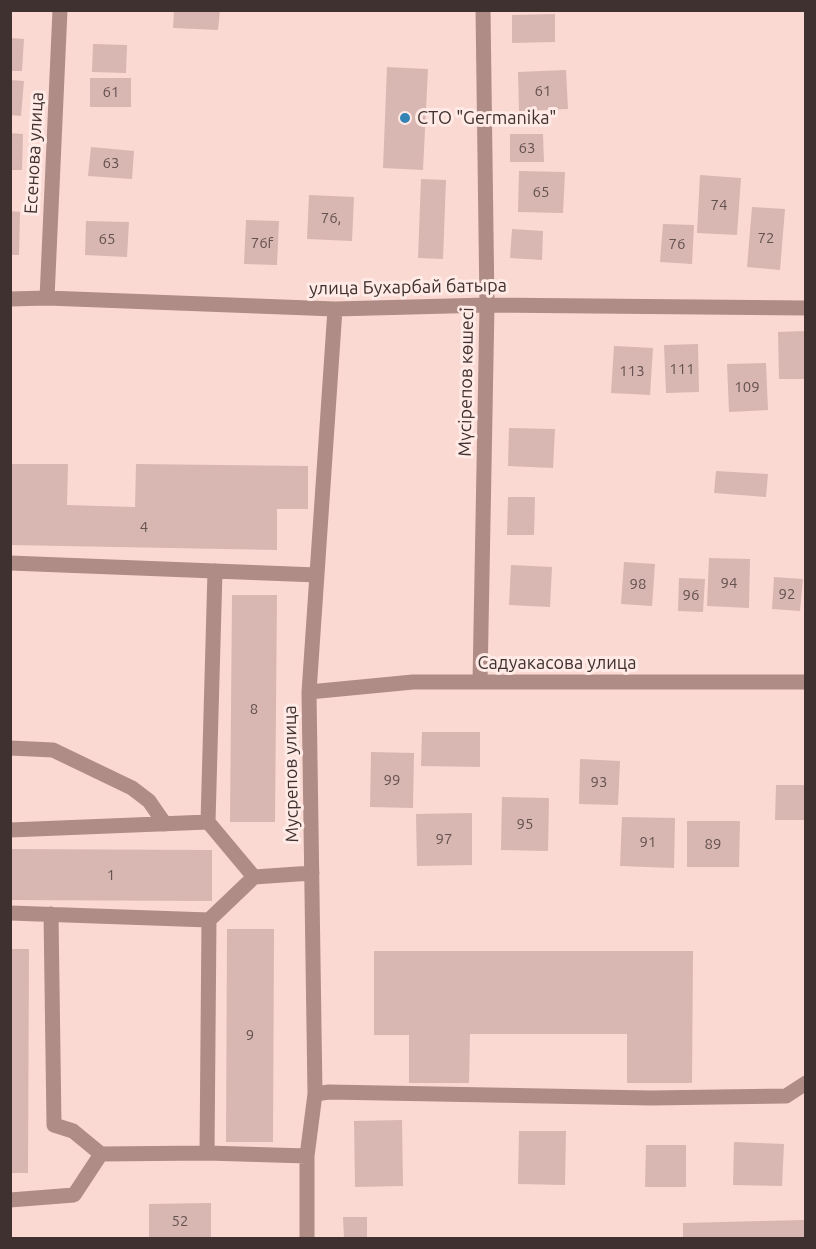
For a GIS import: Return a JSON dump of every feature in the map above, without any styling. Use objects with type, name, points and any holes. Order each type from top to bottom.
[{"type":"street","name":"Есенова улица","points":[[47,298],[60,10]]},
{"type":"street","name":"Мүсірепов көшесі","points":[[480,682],[487,305],[483,10]]},
{"type":"street","name":"улица Бухарбай батыра","points":[[10,299],[47,298],[335,309],[487,305],[806,308]]},
{"type":"street","name":"Мусрепов улица","points":[[307,1239],[307,1156],[315,1094],[309,692],[335,309]]},
{"type":"street","points":[[10,563],[317,575]]},
{"type":"street","points":[[215,571],[208,822],[254,877]]},
{"type":"street","name":"Садуакасова улица","points":[[309,692],[413,682],[806,682]]},
{"type":"street","points":[[10,748],[53,750],[132,788],[149,801],[165,824]]},
{"type":"street","points":[[10,830],[208,822]]},
{"type":"street","points":[[10,913],[208,920],[254,877],[312,873]]},
{"type":"street","points":[[51,914],[54,1125],[73,1131],[100,1154],[207,1153],[307,1156]]},
{"type":"street","points":[[207,1153],[208,920]]},
{"type":"street","points":[[315,1094],[341,1092],[651,1098],[786,1096],[806,1083]]},
{"type":"street","points":[[10,1200],[74,1196],[100,1154]]},
{"type":"building","points":[[174,10],[220,10],[218,30],[173,28]]},
{"type":"building","points":[[555,14],[555,42],[512,43],[512,15]]},
{"type":"building","points":[[10,38],[24,39],[22,71],[10,71]]},
{"type":"building","points":[[93,44],[127,45],[126,73],[92,72]]},
{"type":"building","name":"СТО \"Germanika\"","points":[[387,67],[428,69],[423,170],[383,168]]},
{"type":"building","points":[[566,70],[568,109],[519,111],[518,72]]},
{"type":"building","points":[[90,78],[131,78],[131,107],[90,107]]},
{"type":"building","points":[[10,80],[24,81],[21,116],[10,115]]},
{"type":"building","points":[[10,133],[23,134],[22,170],[10,170]]},
{"type":"building","points":[[510,134],[543,134],[544,162],[510,162]]},
{"type":"building","points":[[91,147],[134,151],[132,179],[88,176]]},
{"type":"building","points":[[519,171],[565,172],[563,213],[518,212]]},
{"type":"building","points":[[700,175],[741,178],[737,235],[697,233]]},
{"type":"building","points":[[421,179],[446,180],[443,259],[418,258]]},
{"type":"building","points":[[309,195],[354,197],[352,241],[307,239]]},
{"type":"building","points":[[752,207],[785,209],[780,270],[747,267]]},
{"type":"building","points":[[10,211],[20,212],[19,255],[10,255]]},
{"type":"building","points":[[246,220],[279,221],[277,265],[244,264]]},
{"type":"building","points":[[86,221],[129,222],[127,257],[85,255]]},
{"type":"building","points":[[663,224],[694,225],[692,264],[660,262]]},
{"type":"building","points":[[512,229],[543,231],[542,260],[510,258]]},
{"type":"building","points":[[806,331],[806,379],[779,379],[778,332]]},
{"type":"building","points":[[698,344],[699,392],[666,393],[664,345]]},
{"type":"building","points":[[614,346],[653,348],[650,395],[611,393]]},
{"type":"building","points":[[766,363],[768,410],[729,412],[727,364]]},
{"type":"building","points":[[509,428],[555,429],[553,468],[508,466]]},
{"type":"building","points":[[10,464],[68,464],[67,505],[135,507],[136,464],[308,466],[308,509],[277,509],[277,550],[10,545]]},
{"type":"building","points":[[716,471],[768,474],[766,497],[714,493]]},
{"type":"building","points":[[508,497],[535,497],[534,535],[507,535]]},
{"type":"building","points":[[709,558],[750,559],[749,608],[707,606]]},
{"type":"building","points":[[624,562],[655,564],[652,606],[621,604]]},
{"type":"building","points":[[511,565],[552,567],[550,607],[509,605]]},
{"type":"building","points":[[774,577],[803,579],[800,611],[772,609]]},
{"type":"building","points":[[679,578],[705,579],[703,612],[678,611]]},
{"type":"building","points":[[232,595],[277,595],[275,822],[230,822]]},
{"type":"building","points":[[422,732],[480,732],[480,767],[421,766]]},
{"type":"building","points":[[371,752],[414,753],[413,808],[370,807]]},
{"type":"building","points":[[580,759],[620,761],[618,805],[579,804]]},
{"type":"building","points":[[776,785],[806,785],[806,820],[775,820]]},
{"type":"building","points":[[502,797],[549,798],[548,851],[501,850]]},
{"type":"building","points":[[472,813],[472,865],[417,866],[416,814]]},
{"type":"building","points":[[622,817],[675,818],[674,868],[620,866]]},
{"type":"building","points":[[687,821],[740,821],[739,867],[687,867]]},
{"type":"building","points":[[10,849],[212,850],[212,901],[10,900]]},
{"type":"building","points":[[227,929],[274,929],[273,1142],[226,1142]]},
{"type":"building","points":[[10,949],[29,949],[28,1173],[10,1173]]},
{"type":"building","points":[[374,951],[693,951],[692,1083],[627,1083],[627,1034],[470,1034],[469,1083],[409,1083],[409,1035],[374,1035]]},
{"type":"building","points":[[402,1120],[403,1186],[355,1187],[354,1121]]},
{"type":"building","points":[[519,1131],[566,1131],[565,1185],[518,1184]]},
{"type":"building","points":[[734,1142],[784,1144],[782,1186],[733,1185]]},
{"type":"building","points":[[646,1145],[686,1145],[686,1187],[645,1187]]},
{"type":"building","points":[[211,1203],[211,1238],[149,1238],[149,1204]]},
{"type":"building","points":[[343,1217],[367,1217],[367,1238],[344,1238]]},
{"type":"building","points":[[804,1220],[804,1238],[683,1238],[683,1223]]},
{"type":"place","name":"СТО \"Germanika\"","points":[[405,118]]}]
